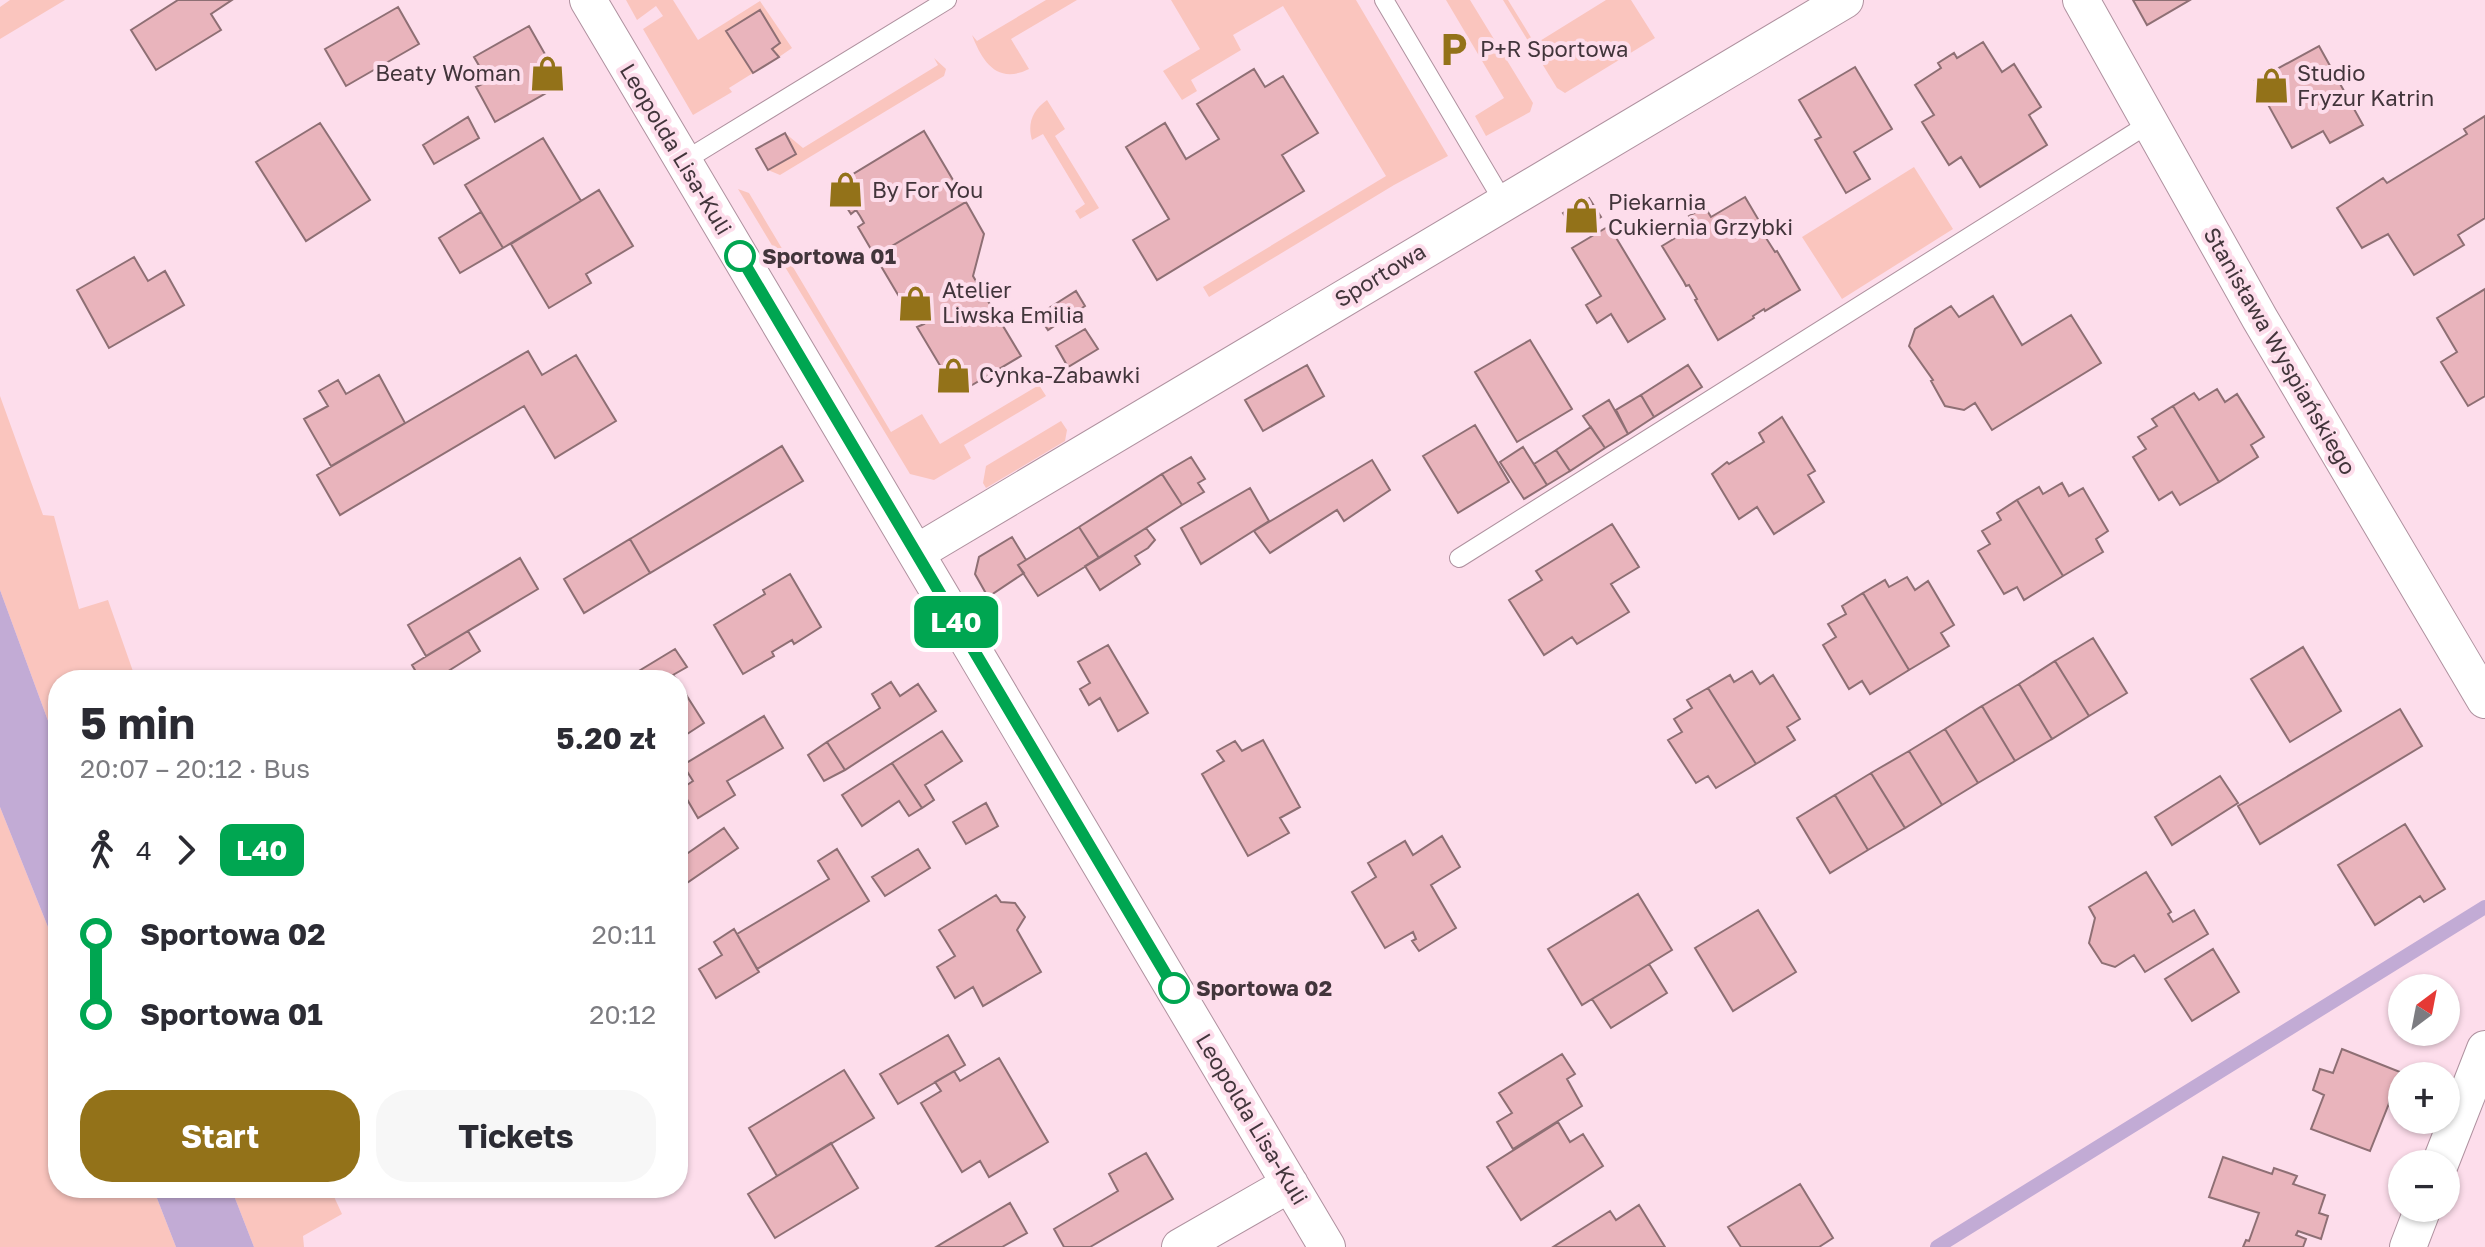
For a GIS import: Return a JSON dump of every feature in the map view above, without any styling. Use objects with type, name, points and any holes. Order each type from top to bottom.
[{"type":"street","name":"Leopolda Lisa-Kuli","points":[[588,0],[1327,1247]]},
{"type":"street","name":"Sportowa","points":[[916,553],[1845,0]]},
{"type":"street","name":"Stanisława Wyspiańskiego","points":[[2081,0],[2260,319],[2485,700]]},
{"type":"street","points":[[2445,1150],[2485,1049]]},
{"type":"street","points":[[1180,1247],[1290,1184]]},
{"type":"street","points":[[2408,1247],[2418,1222]]},
{"type":"lane","points":[[684,161],[947,0]]},
{"type":"lane","points":[[1384,0],[1503,201]]},
{"type":"lane","points":[[1459,558],[2150,123]]},
{"type":"shaded area","points":[[10,0],[65,0],[0,39],[0,7]]},
{"type":"shaded area","points":[[626,0],[673,0],[698,40],[760,1],[792,48],[779,57],[772,49],[780,42],[760,10],[727,31],[753,73],[729,88],[732,92],[693,115],[643,29],[663,16],[656,6],[637,20]]},
{"type":"shaded area","points":[[1046,0],[1077,0],[1011,39],[1029,69],[1008,74],[992,68],[972,35],[977,41]]},
{"type":"shaded area","points":[[1171,0],[1356,0],[1448,156],[1394,185],[1209,297],[1203,287],[1386,176],[1283,6],[1233,35],[1241,50],[1191,80],[1197,91],[1182,100],[1163,71],[1200,49]]},
{"type":"shaded area","points":[[1446,0],[1470,0],[1533,103],[1530,112],[1486,136],[1475,116],[1504,98]]},
{"type":"shaded area","points":[[1503,0],[1508,0],[1535,44],[1606,0],[1631,0],[1655,38],[1565,93],[1557,88]]},
{"type":"shaded area","points":[[934,58],[946,69],[944,76],[780,175],[768,170],[796,154],[785,133],[803,148],[938,65]]},
{"type":"shaded area","points":[[1047,100],[1065,129],[1055,136],[1099,208],[1080,219],[1075,211],[1085,204],[1043,134],[1032,140],[1032,117]]},
{"type":"shaded area","points":[[1914,167],[1953,229],[1842,299],[1802,237]]},
{"type":"shaded area","points":[[738,189],[749,193],[891,432],[922,414],[940,444],[1039,385],[1046,396],[964,445],[971,458],[934,480],[910,474]]},
{"type":"shaded area","points":[[0,396],[43,515],[54,516],[79,609],[108,600],[132,670],[48,670],[48,721],[0,590]]},
{"type":"shaded area","points":[[1061,421],[1067,430],[1065,441],[986,488],[983,483],[986,466]]},
{"type":"shaded area","points":[[0,590],[48,721],[48,927],[0,807]]},
{"type":"shaded area","points":[[0,807],[48,927],[48,1198],[157,1198],[176,1247],[0,1247]]},
{"type":"shaded area","points":[[157,1198],[235,1198],[254,1247],[176,1247]]},
{"type":"shaded area","points":[[235,1198],[335,1198],[342,1214],[303,1236],[304,1247],[254,1247]]},
{"type":"building","points":[[178,0],[232,0],[211,14],[221,30],[156,70],[131,30]]},
{"type":"building","points":[[2133,0],[2190,0],[2147,25]]},
{"type":"building","points":[[398,7],[419,44],[346,86],[325,49]]},
{"type":"building","points":[[760,10],[780,43],[772,49],[779,57],[753,73],[726,31]]},
{"type":"building","points":[[529,26],[562,84],[495,122],[476,87],[488,81],[474,57]]},
{"type":"building","points":[[1983,42],[2002,72],[2014,64],[2041,107],[2029,115],[2047,145],[1980,187],[1961,157],[1949,165],[1922,122],[1934,115],[1915,85],[1941,68],[1938,63],[1954,53],[1957,58]]},
{"type":"building","points":[[2319,46],[2363,125],[2330,143],[2323,131],[2292,148],[2255,81]]},
{"type":"building","points":[[1855,67],[1892,129],[1854,152],[1870,179],[1846,193],[1815,140],[1821,137],[1799,100]]},
{"type":"building","points":[[1254,69],[1265,87],[1283,76],[1318,133],[1282,155],[1304,191],[1157,280],[1133,240],[1169,219],[1126,147],[1165,123],[1186,159],[1219,139],[1197,104]]},
{"type":"building","points":[[2485,116],[2485,218],[2458,235],[2464,245],[2414,275],[2388,234],[2362,248],[2337,208],[2383,178],[2387,183],[2467,134],[2464,129]]},
{"type":"building","points":[[468,117],[479,138],[434,164],[423,145]]},
{"type":"building","points":[[320,123],[370,200],[306,241],[256,162]]},
{"type":"building","points":[[924,131],[966,202],[875,256],[858,227],[864,223],[860,216],[856,210],[851,214],[840,197],[845,179]]},
{"type":"building","points":[[785,133],[796,154],[768,170],[756,149]]},
{"type":"building","points":[[543,138],[581,201],[503,248],[465,185]]},
{"type":"building","points":[[599,190],[633,246],[586,274],[591,283],[549,308],[511,244]]},
{"type":"building","points":[[1745,197],[1768,236],[1766,238],[1800,290],[1764,309],[1718,340],[1689,285],[1686,286],[1662,246],[1695,226],[1689,216],[1705,207],[1711,217]]},
{"type":"building","name":"Piekarnia Cukiernia Grzybki","points":[[1589,198],[1601,217],[1576,233],[1563,213]]},
{"type":"building","points":[[966,202],[984,234],[973,276],[1021,356],[957,394],[917,327],[924,324],[916,312],[910,315],[875,256]]},
{"type":"building","points":[[481,212],[503,248],[460,273],[439,238]]},
{"type":"building","points":[[1609,226],[1665,319],[1628,342],[1611,314],[1597,323],[1586,305],[1601,296],[1572,248]]},
{"type":"building","points":[[134,257],[148,281],[165,271],[184,305],[109,348],[77,290]]},
{"type":"building","points":[[2485,289],[2485,396],[2468,406],[2441,362],[2457,352],[2437,318]]},
{"type":"building","points":[[1076,291],[1085,306],[1048,330],[1038,315]]},
{"type":"building","points":[[1993,296],[2022,345],[2071,315],[2101,363],[1992,430],[1975,403],[1964,410],[1945,406],[1933,380],[1909,346],[1915,329],[1951,306],[1959,317]]},
{"type":"building","points":[[1085,329],[1098,349],[1068,367],[1056,346]]},
{"type":"building","points":[[1530,340],[1572,409],[1517,442],[1475,372]]},
{"type":"building","points":[[528,351],[542,375],[576,355],[616,421],[555,458],[524,406],[340,515],[317,475]]},
{"type":"building","points":[[1307,365],[1324,396],[1263,431],[1245,400]]},
{"type":"building","points":[[1688,365],[1702,387],[1654,417],[1641,395]]},
{"type":"building","points":[[379,375],[405,423],[331,466],[304,419],[328,406],[319,391],[338,380],[346,394]]},
{"type":"building","points":[[2217,389],[2225,402],[2237,394],[2264,437],[2251,445],[2258,457],[2219,482],[2173,406],[2194,393],[2199,400]]},
{"type":"building","points":[[1641,395],[1654,417],[1628,434],[1616,410]]},
{"type":"building","points":[[1609,400],[1628,434],[1605,448],[1583,416]]},
{"type":"building","points":[[2173,406],[2219,482],[2180,505],[2172,492],[2159,500],[2133,457],[2146,449],[2138,437],[2157,426],[2152,419]]},
{"type":"building","points":[[1782,417],[1815,471],[1808,475],[1824,502],[1774,534],[1757,507],[1739,519],[1712,474],[1764,442],[1759,433]]},
{"type":"building","points":[[1475,425],[1509,482],[1458,513],[1423,456]]},
{"type":"building","points":[[1591,427],[1605,448],[1570,471],[1556,450]]},
{"type":"building","points":[[782,446],[803,481],[650,573],[630,539]]},
{"type":"building","points":[[1523,447],[1547,485],[1524,499],[1500,462]]},
{"type":"building","points":[[1556,450],[1570,471],[1547,485],[1534,464]]},
{"type":"building","points":[[1191,457],[1205,479],[1198,483],[1204,492],[1182,505],[1162,474]]},
{"type":"building","points":[[1372,460],[1390,490],[1344,521],[1337,510],[1270,553],[1254,531]]},
{"type":"building","points":[[1162,474],[1182,505],[1099,558],[1079,527]]},
{"type":"building","points":[[2062,483],[2069,496],[2083,488],[2108,531],[2096,539],[2103,552],[2063,576],[2017,500],[2039,487],[2043,494]]},
{"type":"building","points":[[1250,488],[1269,521],[1201,564],[1181,528]]},
{"type":"building","points":[[2017,500],[2063,576],[2024,600],[2017,587],[2004,594],[1978,551],[1990,544],[1982,531],[2001,520],[1997,513]]},
{"type":"building","points":[[1612,524],[1639,567],[1611,584],[1629,612],[1577,644],[1572,637],[1544,655],[1509,600],[1542,580],[1536,571]]},
{"type":"building","points":[[1079,527],[1099,558],[1038,596],[1018,565]]},
{"type":"building","points":[[1146,528],[1155,540],[1135,556],[1140,564],[1100,590],[1085,566]]},
{"type":"building","points":[[1012,537],[1026,560],[1018,565],[1024,573],[988,597],[975,574],[979,557]]},
{"type":"building","points":[[630,539],[650,573],[584,613],[564,579]]},
{"type":"building","points":[[520,558],[538,589],[426,656],[408,625]]},
{"type":"building","points":[[790,574],[821,627],[794,644],[792,640],[772,652],[774,656],[743,674],[714,625],[765,594],[763,590]]},
{"type":"building","points":[[1907,577],[1915,590],[1928,581],[1954,625],[1941,633],[1949,646],[1909,670],[1863,593],[1885,580],[1889,587]]},
{"type":"building","points":[[1863,593],[1909,670],[1870,694],[1862,681],[1849,689],[1823,645],[1836,637],[1828,624],[1846,614],[1842,606]]},
{"type":"building","points":[[468,631],[480,651],[450,670],[415,670],[412,665]]},
{"type":"building","points":[[2093,638],[2127,693],[2089,716],[2055,661]]},
{"type":"building","points":[[1108,645],[1148,713],[1118,731],[1100,698],[1089,705],[1080,689],[1090,683],[1078,662]]},
{"type":"building","points":[[2303,647],[2341,711],[2290,742],[2251,679]]},
{"type":"building","points":[[675,649],[687,667],[682,670],[640,670]]},
{"type":"building","points":[[2055,661],[2089,716],[2052,739],[2019,684]]},
{"type":"building","points":[[1752,671],[1760,684],[1773,675],[1800,719],[1787,727],[1795,740],[1756,764],[1708,688],[1730,675],[1734,682]]},
{"type":"building","points":[[891,682],[900,696],[918,684],[936,711],[845,770],[827,742],[880,708],[872,694]]},
{"type":"building","points":[[2019,684],[2052,739],[2015,761],[1982,706]]},
{"type":"building","points":[[1708,688],[1756,764],[1716,788],[1708,776],[1696,783],[1668,740],[1682,732],[1674,719],[1692,708],[1687,700]]},
{"type":"building","points":[[688,698],[704,723],[688,733]]},
{"type":"building","points":[[1982,706],[2015,761],[1978,783],[1945,729]]},
{"type":"building","points":[[2400,709],[2422,746],[2260,844],[2238,806]]},
{"type":"building","points":[[764,716],[783,748],[727,781],[735,795],[698,818],[688,801],[688,784],[693,781],[688,773],[688,762]]},
{"type":"building","points":[[1945,729],[1978,783],[1942,805],[1909,751]]},
{"type":"building","points":[[942,731],[962,761],[925,785],[934,800],[922,808],[892,763]]},
{"type":"building","points":[[1263,740],[1300,807],[1280,818],[1289,833],[1248,856],[1202,774],[1224,761],[1217,751],[1235,741],[1242,751]]},
{"type":"building","points":[[827,742],[845,770],[824,781],[808,755]]},
{"type":"building","points":[[1909,751],[1942,805],[1905,828],[1871,773]]},
{"type":"building","points":[[892,763],[922,808],[909,816],[899,801],[862,826],[842,795]]},
{"type":"building","points":[[1871,773],[1905,828],[1868,850],[1835,795]]},
{"type":"building","points":[[2220,776],[2238,803],[2172,845],[2155,817]]},
{"type":"building","points":[[1835,795],[1868,850],[1830,873],[1797,818]]},
{"type":"building","points":[[986,803],[998,826],[966,844],[953,822]]},
{"type":"building","points":[[2405,824],[2445,889],[2424,902],[2420,896],[2375,925],[2338,865]]},
{"type":"building","points":[[724,828],[738,848],[688,882],[688,853]]},
{"type":"building","points":[[1442,836],[1460,867],[1431,885],[1456,928],[1419,951],[1412,941],[1416,939],[1413,932],[1385,948],[1352,892],[1376,877],[1368,863],[1405,841],[1413,855]]},
{"type":"building","points":[[837,849],[869,901],[757,969],[737,934],[829,879],[818,861]]},
{"type":"building","points":[[918,849],[930,868],[885,896],[872,877]]},
{"type":"building","points":[[2146,872],[2171,912],[2168,914],[2173,922],[2194,910],[2208,934],[2145,972],[2134,955],[2115,967],[2102,963],[2089,943],[2095,918],[2089,907]]},
{"type":"building","points":[[1638,894],[1672,950],[1582,1005],[1548,949]]},
{"type":"building","points":[[996,895],[1001,902],[1015,903],[1025,917],[1017,930],[1041,972],[983,1006],[973,987],[955,998],[937,967],[955,956],[939,930]]},
{"type":"building","points":[[1758,910],[1796,972],[1733,1011],[1695,948]]},
{"type":"building","points":[[734,929],[759,972],[716,998],[699,969],[722,955],[714,942]]},
{"type":"building","points":[[2213,949],[2239,992],[2192,1021],[2165,979]]},
{"type":"building","points":[[1649,964],[1667,993],[1611,1028],[1592,999]]},
{"type":"building","points":[[948,1035],[965,1065],[898,1104],[880,1074]]},
{"type":"building","points":[[2342,1049],[2388,1067],[2388,1106],[2370,1151],[2311,1129],[2324,1095],[2313,1090],[2320,1069],[2333,1073]]},
{"type":"building","points":[[1562,1054],[1575,1074],[1567,1079],[1582,1106],[1513,1149],[1497,1122],[1512,1113],[1499,1093]]},
{"type":"building","points":[[999,1058],[1048,1142],[989,1177],[980,1161],[962,1172],[921,1103],[941,1091],[935,1082],[954,1071],[960,1081]]},
{"type":"building","points":[[844,1070],[874,1118],[777,1176],[749,1128]]},
{"type":"building","points":[[1558,1122],[1570,1142],[1583,1134],[1603,1166],[1521,1220],[1487,1167]]},
{"type":"building","points":[[831,1143],[858,1188],[775,1238],[748,1194]]},
{"type":"building","points":[[1146,1153],[1173,1199],[1090,1247],[1064,1247],[1054,1229],[1118,1191],[1109,1174]]},
{"type":"building","points":[[2223,1157],[2272,1174],[2274,1168],[2297,1176],[2293,1184],[2325,1195],[2319,1213],[2328,1216],[2321,1239],[2298,1231],[2296,1235],[2306,1239],[2303,1247],[2243,1247],[2246,1240],[2249,1241],[2259,1213],[2209,1197]]},
{"type":"building","points":[[1800,1184],[1833,1238],[1819,1247],[1741,1247],[1728,1227]]},
{"type":"building","points":[[1010,1203],[1027,1233],[1002,1247],[936,1247]]},
{"type":"building","points":[[1639,1205],[1665,1247],[1553,1247],[1610,1211],[1616,1220]]},
{"type":"waterway","points":[[1937,1247],[2485,907]]},
{"type":"bus line","name":"L40","points":[[740,256],[1174,988]]},
{"type":"place","name":"P+R Sportowa","points":[[1454,49]]},
{"type":"place","name":"Beaty Woman","points":[[547,73]]},
{"type":"place","name":"Studio Fryzur Katrin","points":[[2271,86]]},
{"type":"place","name":"By For You","points":[[846,190]]},
{"type":"place","name":"Piekarnia Cukiernia Grzybki","points":[[1582,215]]},
{"type":"place","name":"Sportowa 01","points":[[740,256]]},
{"type":"place","name":"Atelier Liwska Emilia","points":[[916,303]]},
{"type":"place","name":"Cynka-Zabawki","points":[[953,375]]},
{"type":"place","name":"Sportowa 02","points":[[1174,988]]}]
